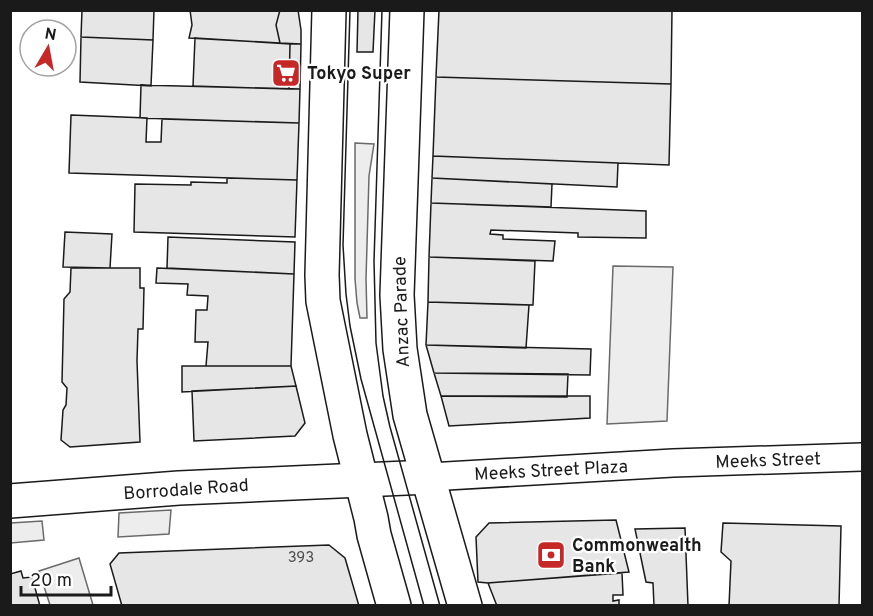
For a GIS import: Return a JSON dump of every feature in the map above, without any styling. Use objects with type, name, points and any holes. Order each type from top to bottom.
[{"type":"main road","points":[[329,10],[323,301],[350,435],[394,606]]},
{"type":"main road","name":"Anzac Parade","points":[[407,10],[397,295],[400,349],[410,415],[465,606]]},
{"type":"main road","name":"Borrodale Road","points":[[10,501],[179,488],[429,477]]},
{"type":"street","name":"Meeks Street","points":[[673,463],[862,457]]},
{"type":"street","name":"Meeks Street Plaza","points":[[429,477],[673,463]]},
{"type":"shaded area","points":[[355,143],[374,144],[369,176],[367,318],[360,318],[355,279]]},
{"type":"shaded area","points":[[613,266],[673,267],[667,421],[607,424]]},
{"type":"shaded area","points":[[171,510],[169,534],[118,537],[119,513]]},
{"type":"shaded area","points":[[42,521],[44,540],[11,543],[11,523]]},
{"type":"shaded area","points":[[79,558],[93,605],[50,605],[39,571]]},
{"type":"building","points":[[82,10],[154,10],[153,40],[81,37]]},
{"type":"building","points":[[190,10],[280,10],[276,25],[280,43],[189,38],[192,25]]},
{"type":"building","points":[[280,10],[298,10],[301,44],[280,43],[276,25]]},
{"type":"building","points":[[358,10],[375,10],[373,52],[357,52]]},
{"type":"building","points":[[439,10],[672,10],[671,84],[436,77]]},
{"type":"building","points":[[81,37],[153,40],[151,86],[80,82]]},
{"type":"building","points":[[195,38],[290,44],[289,89],[193,86]]},
{"type":"building","points":[[290,44],[301,44],[300,89],[289,89]]},
{"type":"building","points":[[436,77],[671,84],[669,165],[433,156]]},
{"type":"building","points":[[141,85],[300,89],[299,123],[140,118]]},
{"type":"building","points":[[71,115],[147,118],[146,142],[161,142],[162,119],[299,123],[297,180],[69,173]]},
{"type":"building","points":[[433,156],[618,163],[617,187],[432,178]]},
{"type":"building","points":[[227,178],[297,180],[295,237],[134,232],[135,184],[227,183]]},
{"type":"building","points":[[432,178],[552,184],[551,207],[431,203]]},
{"type":"building","points":[[431,203],[646,211],[646,238],[578,237],[578,233],[491,230],[490,234],[503,235],[503,239],[555,241],[553,261],[429,257]]},
{"type":"building","points":[[65,232],[112,234],[110,268],[63,267]]},
{"type":"building","points":[[168,237],[295,242],[294,274],[167,268]]},
{"type":"building","points":[[429,257],[535,261],[533,305],[428,302]]},
{"type":"building","points":[[71,268],[140,268],[140,288],[144,288],[143,329],[138,329],[137,361],[140,442],[70,447],[61,440],[67,388],[62,382],[64,299],[70,292]]},
{"type":"building","points":[[157,268],[294,274],[291,366],[206,366],[208,342],[195,342],[196,310],[207,310],[208,296],[187,295],[188,284],[156,283]]},
{"type":"building","points":[[428,302],[529,305],[526,348],[426,345]]},
{"type":"building","points":[[426,345],[591,349],[590,375],[434,373]]},
{"type":"building","points":[[182,366],[291,366],[296,386],[182,392]]},
{"type":"building","points":[[434,373],[568,374],[567,397],[441,396]]},
{"type":"building","points":[[296,386],[305,423],[295,436],[194,441],[192,391]]},
{"type":"building","points":[[441,396],[590,396],[590,418],[449,426]]},
{"type":"building","name":"Commonwealth Bank","points":[[616,520],[629,572],[478,582],[476,537],[489,523]]},
{"type":"building","points":[[723,523],[841,526],[839,606],[729,606],[731,561],[721,552]]},
{"type":"building","points":[[685,528],[688,606],[654,606],[653,583],[646,582],[635,529]]},
{"type":"building","points":[[329,545],[345,558],[359,606],[122,606],[110,564],[119,553]]},
{"type":"building","points":[[21,571],[23,578],[32,577],[40,606],[10,606],[10,574]]},
{"type":"building","points":[[622,573],[623,595],[613,595],[613,601],[619,600],[619,606],[497,606],[488,583]]},
{"type":"tram line","points":[[350,10],[343,245],[346,294],[361,379],[424,606]]},
{"type":"tram line","points":[[382,10],[374,261],[376,343],[383,396],[390,427],[440,606]]},
{"type":"place","name":"Tokyo Super","points":[[286,73]]},
{"type":"place","name":"Commonwealth Bank","points":[[551,555]]}]
